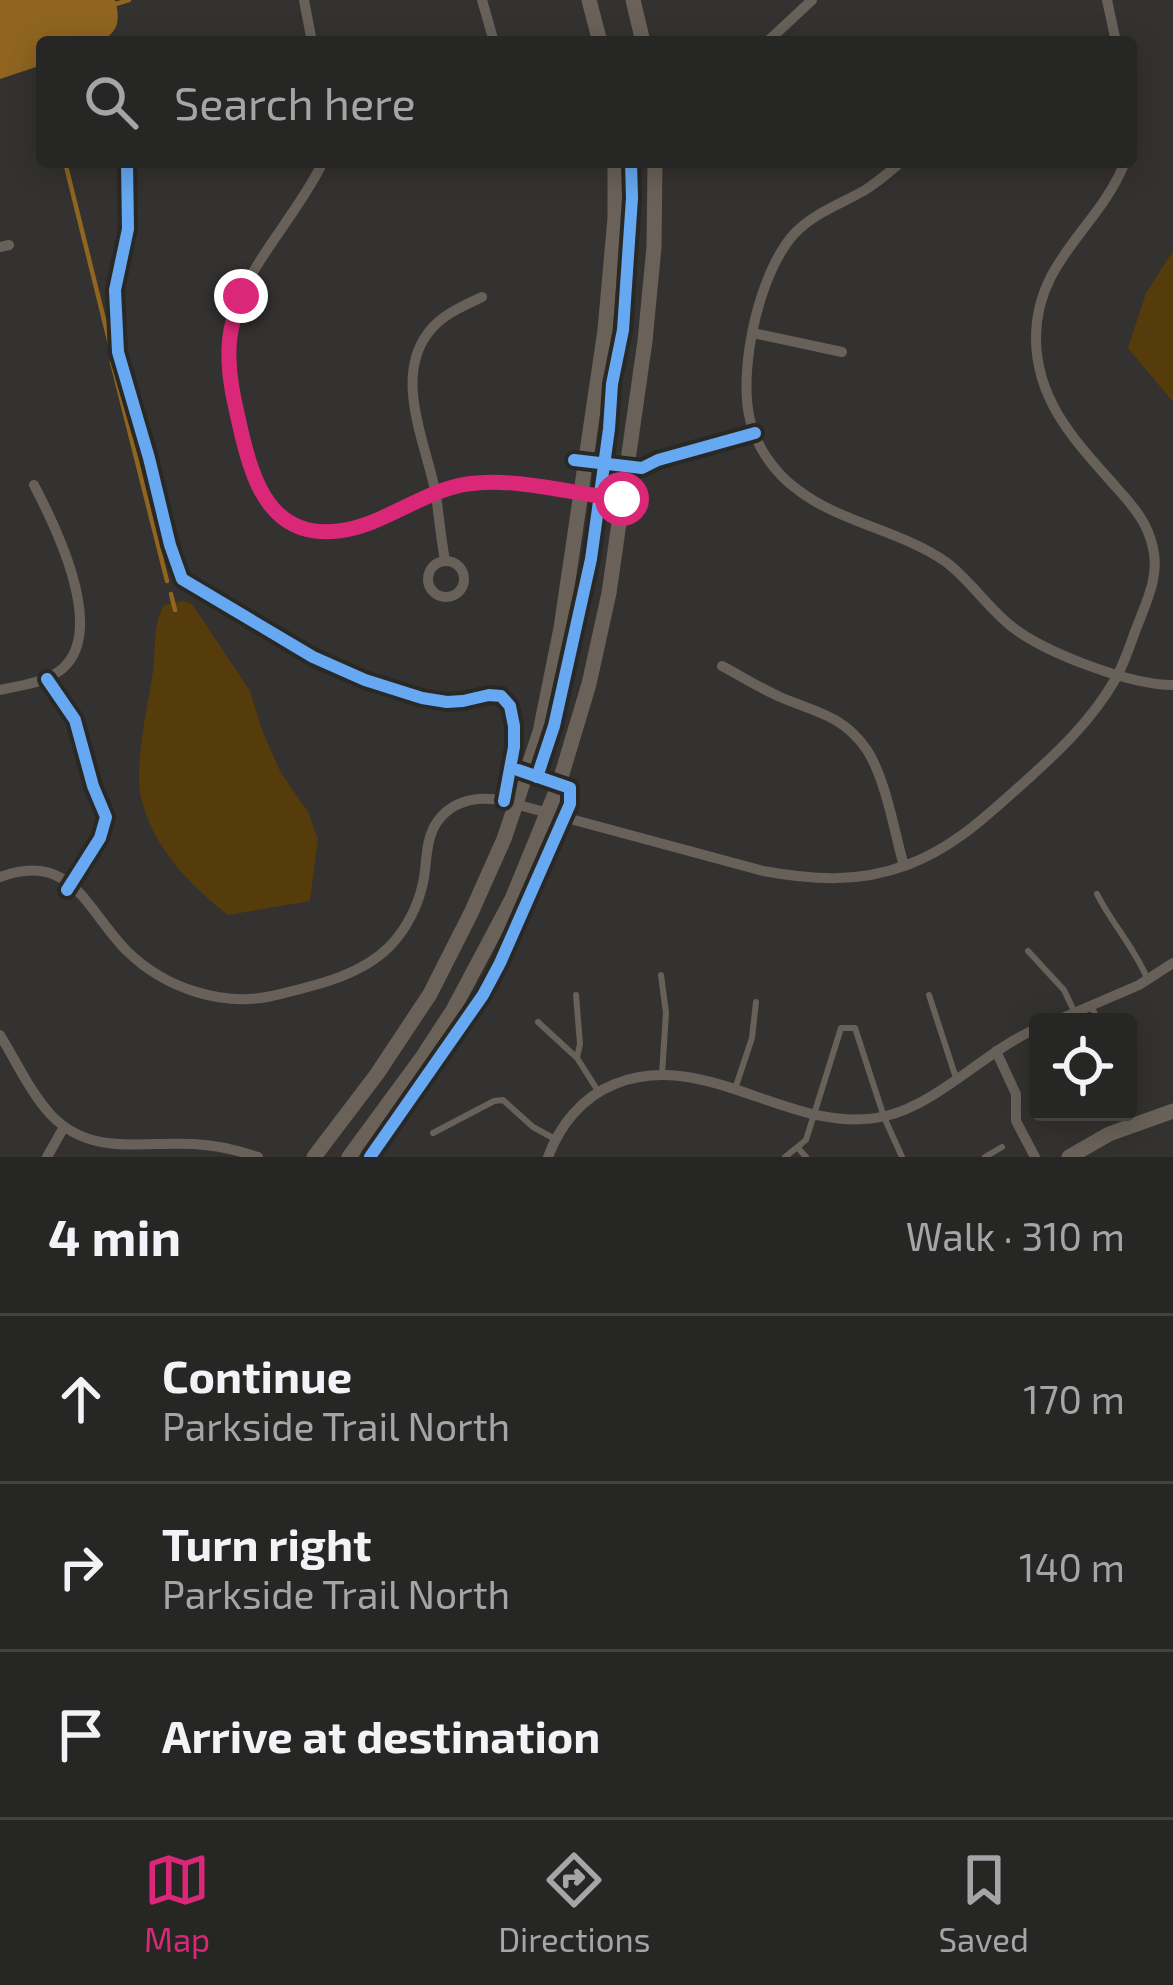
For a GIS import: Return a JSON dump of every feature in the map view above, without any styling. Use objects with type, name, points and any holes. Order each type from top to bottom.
[{"type":"street","points":[[304,0],[312,36]]},
{"type":"street","points":[[482,0],[492,36]]},
{"type":"street","points":[[589,0],[598,36]]},
{"type":"street","points":[[633,0],[642,36]]},
{"type":"street","points":[[773,36],[812,0]]},
{"type":"street","points":[[1107,0],[1116,36]]},
{"type":"street","points":[[319,168],[241,296],[232,321],[231,385],[258,490],[283,517],[319,531],[359,526],[463,484],[492,482],[622,499]]},
{"type":"street","points":[[314,1157],[430,994],[504,839],[540,732],[561,628],[605,329],[615,168]]},
{"type":"street","points":[[349,1157],[453,1010],[512,899],[548,814],[589,684],[609,593],[648,317],[655,168]]},
{"type":"street","points":[[894,168],[795,232],[766,277],[746,388],[756,438],[783,478],[823,506],[938,556],[1031,641],[1118,675],[1173,685]]},
{"type":"street","points":[[0,877],[34,870],[61,876],[84,895],[138,961],[182,987],[229,998],[266,997],[340,977],[389,947],[418,902],[434,829],[457,804],[479,798],[802,878],[854,878],[931,856],[976,826],[1071,740],[1095,711],[1118,675],[1151,590],[1156,561],[1137,511],[1060,422],[1043,383],[1036,343],[1037,315],[1056,264],[1107,198],[1122,168]]},
{"type":"street","points":[[445,560],[412,384],[425,336],[455,310],[482,297]]},
{"type":"street","points":[[753,333],[842,352]]},
{"type":"street","points":[[0,690],[60,672],[80,638],[66,556],[34,485]]},
{"type":"street","points":[[722,666],[779,697],[823,712],[856,737],[877,772],[904,866]]},
{"type":"street","points":[[1075,1013],[1173,963]]},
{"type":"street","points":[[548,1157],[555,1139],[580,1106],[598,1091],[622,1081],[662,1074],[709,1080],[815,1115],[884,1117],[914,1106],[1029,1033]]},
{"type":"street","points":[[0,1035],[42,1104],[64,1127],[86,1140],[190,1143],[258,1157]]},
{"type":"street","points":[[996,1051],[1016,1094],[1016,1121],[1035,1157]]},
{"type":"street","points":[[1069,1157],[1109,1134],[1173,1111]]},
{"type":"street","points":[[47,1157],[64,1127]]},
{"type":"lane","points":[[1097,894],[1136,953],[1147,979]]},
{"type":"lane","points":[[1028,951],[1064,990],[1075,1013]]},
{"type":"lane","points":[[661,975],[666,1013],[662,1074]]},
{"type":"lane","points":[[576,995],[577,1058]]},
{"type":"lane","points":[[929,995],[956,1078]]},
{"type":"lane","points":[[735,1089],[752,1038],[756,1002]]},
{"type":"lane","points":[[1091,1006],[1094,1013]]},
{"type":"lane","points":[[538,1022],[577,1058],[598,1091]]},
{"type":"lane","points":[[784,1157],[806,1140],[841,1028],[855,1028],[902,1157]]},
{"type":"lane","points":[[433,1133],[503,1100],[533,1127],[555,1139]]},
{"type":"lane","points":[[985,1157],[1002,1147]]},
{"type":"lane","points":[[797,1148],[806,1157]]},
{"type":"shaded area","points":[[0,0],[115,0],[118,17],[109,36],[36,36],[36,67],[0,79]]},
{"type":"shaded area","points":[[1173,251],[1173,402],[1128,348],[1146,293]]},
{"type":"shaded area","points":[[192,604],[250,691],[281,773],[308,812],[318,839],[310,901],[228,915],[174,864],[154,833],[141,798],[142,738],[157,623],[164,605]]},
{"type":"waterway","points":[[112,5],[129,0]]},
{"type":"waterway","points":[[66,168],[110,344]]},
{"type":"waterway","points":[[112,362],[167,581]]},
{"type":"waterway","points":[[171,594],[175,610]]},
{"type":"cycle path","points":[[127,168],[128,229],[115,290],[118,352],[182,579],[313,657],[365,680],[447,702],[501,696],[510,706],[514,726],[504,801]]},
{"type":"cycle path","points":[[537,777],[554,726],[591,559],[623,330],[631,168]]},
{"type":"cycle path","points":[[574,460],[642,468],[755,433]]},
{"type":"cycle path","points":[[47,679],[75,720],[106,817],[100,838],[67,890]]},
{"type":"cycle path","points":[[370,1157],[483,995],[570,804],[570,788],[518,770]]},
{"type":"route","points":[[241,296],[229,346],[233,398],[258,490],[283,517],[302,527],[338,531],[463,484],[492,482],[622,499]]}]
